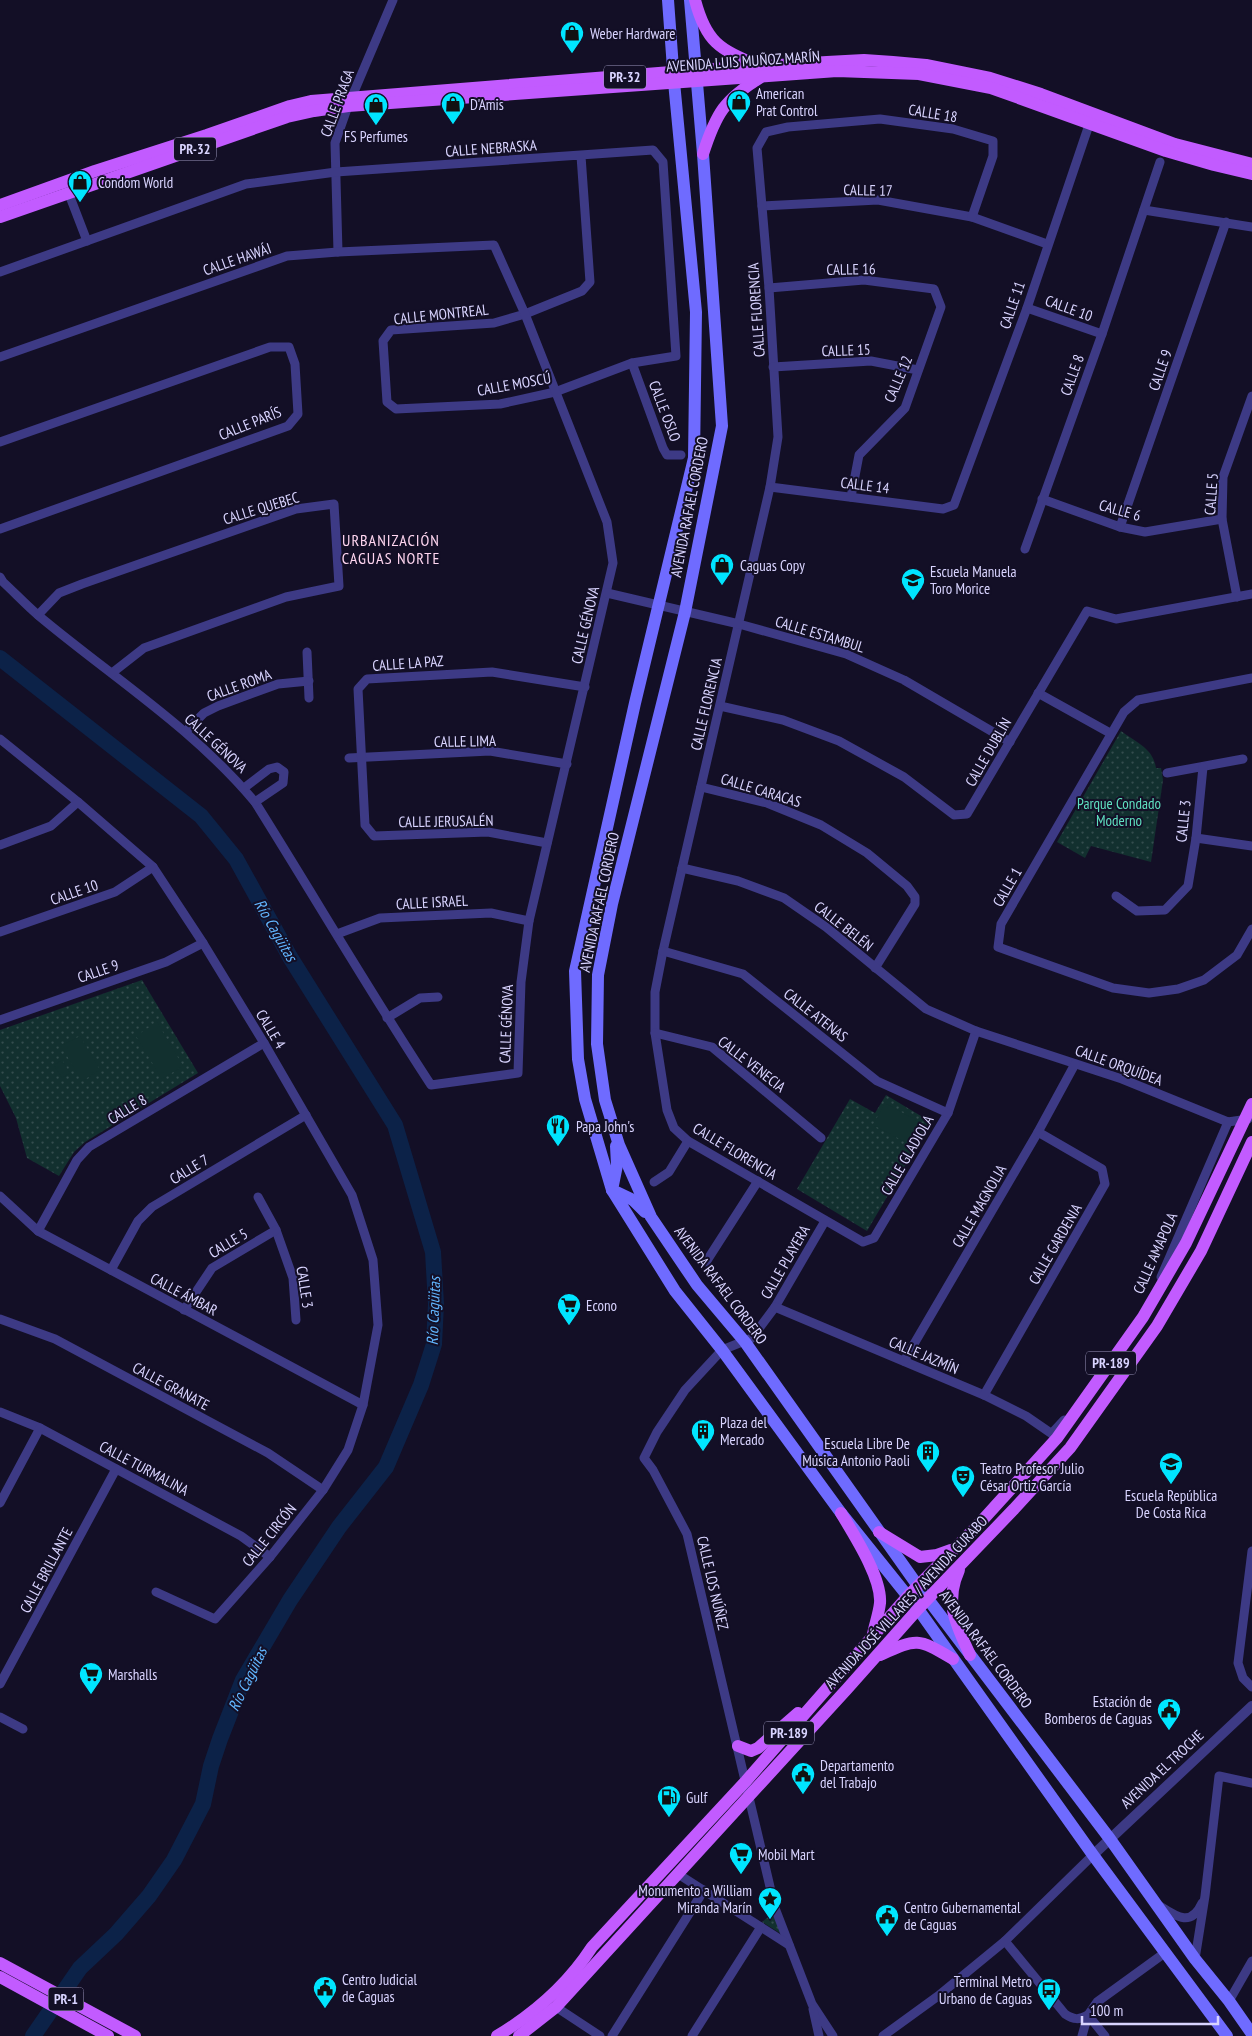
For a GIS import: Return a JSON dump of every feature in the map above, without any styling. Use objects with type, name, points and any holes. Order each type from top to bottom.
[{"type":"main road","name":"AVENIDA RAFAEL CORDERO","points":[[668,0],[696,312],[694,458],[635,703],[576,970],[578,1058],[585,1099],[612,1190],[675,1291],[722,1350],[842,1514],[918,1609],[1093,1855],[1227,2036]]},
{"type":"main road","name":"AVENIDA RAFAEL CORDERO","points":[[690,0],[722,426],[685,612],[612,904],[598,975],[597,1044],[605,1100],[615,1133],[651,1217],[698,1285],[745,1342],[927,1599],[1110,1839],[1195,1959],[1252,2034]]},
{"type":"main road","points":[[695,0],[701,21],[711,39],[728,52],[761,71],[730,99],[710,131],[703,154]]},
{"type":"main road","name":"AVENIDA LUIS MUÑOZ MARÍN","points":[[0,205],[67,187],[287,118],[350,102],[761,71],[891,72],[938,76],[992,88],[1191,149],[1252,164]]},
{"type":"main road","name":"AVENIDA LUIS MUÑOZ MARÍN","points":[[1091,118],[1166,151],[1214,166],[1252,174]]},
{"type":"main road","name":"AVENIDA LUIS MUÑOZ MARÍN","points":[[0,217],[67,187]]},
{"type":"main road","name":"AVENIDA JOSÉ VILLARES / AVENIDA GURABO","points":[[497,2036],[518,2024],[554,1993],[579,1967],[592,1947],[746,1782],[908,1596],[1002,1498],[1054,1435],[1143,1317],[1186,1243],[1248,1119],[1252,1104]]},
{"type":"main road","points":[[615,1133],[617,1166],[612,1190],[633,1200],[651,1217]]},
{"type":"main road","name":"AVENIDA JOSÉ VILLARES / AVENIDA GURABO","points":[[519,2036],[556,2007],[927,1599],[1014,1510],[1070,1448],[1157,1326],[1201,1250],[1252,1142]]},
{"type":"main road","points":[[1002,1498],[1014,1510]]},
{"type":"main road","points":[[842,1514],[863,1551],[876,1582],[880,1602],[873,1635]]},
{"type":"main road","points":[[879,1532],[920,1557],[938,1555],[956,1548]]},
{"type":"main road","points":[[963,1562],[954,1580],[951,1599],[954,1621],[970,1655]]},
{"type":"main road","points":[[875,1658],[910,1642],[926,1644],[953,1659]]},
{"type":"main road","points":[[738,1746],[751,1751],[758,1748],[833,1681],[847,1689]]},
{"type":"main road","points":[[714,1835],[735,1807],[746,1782]]},
{"type":"main road","name":"PR-1","points":[[2,1971],[105,2029],[136,2036]]},
{"type":"street","name":"CALLE PRAGA","points":[[338,252],[335,143],[350,102],[394,0]]},
{"type":"street","name":"CALLE 11","points":[[954,505],[1027,308],[1091,118]]},
{"type":"street","name":"CALLE 18","points":[[788,127],[880,119],[953,129],[992,141],[993,156],[972,217]]},
{"type":"street","name":"CALLE FLORENCIA","points":[[788,127],[766,132],[757,148],[769,288],[778,437],[770,487],[663,951],[655,992],[655,1033],[667,1110],[674,1128],[688,1141],[825,1221]]},
{"type":"street","name":"CALLE NEBRASKA","points":[[0,272],[246,184],[336,172],[653,150],[663,162],[676,356],[632,363]]},
{"type":"street","name":"CALLE MONTREAL","points":[[396,409],[387,402],[383,341],[391,330],[494,323],[525,314],[582,291],[590,282],[581,156]]},
{"type":"street","name":"CALLE 8","points":[[1025,548],[1102,334],[1160,162]]},
{"type":"street","points":[[67,187],[87,241]]},
{"type":"street","name":"CALLE 17","points":[[762,206],[878,200],[972,217],[1047,244]]},
{"type":"street","points":[[1144,210],[1252,227]]},
{"type":"street","name":"CALLE 9","points":[[1120,527],[1226,222]]},
{"type":"street","name":"CALLE HAWÁI","points":[[0,357],[287,256],[494,245]]},
{"type":"street","name":"CALLE GÉNOVA","points":[[0,577],[38,615],[186,731],[244,788],[255,802],[387,1018],[431,1085],[518,1073],[521,982],[529,922],[613,563],[607,522],[525,314],[494,245]]},
{"type":"street","name":"CALLE 16","points":[[769,288],[864,280],[934,290]]},
{"type":"street","name":"CALLE 12","points":[[851,497],[858,455],[905,408],[941,306],[934,290]]},
{"type":"street","name":"CALLE 10","points":[[1027,308],[1102,334]]},
{"type":"street","name":"CALLE PARÍS","points":[[0,442],[270,347],[289,347],[295,364],[298,414],[288,426],[0,529]]},
{"type":"street","name":"CALLE 15","points":[[774,367],[871,361],[918,370]]},
{"type":"street","name":"CALLE MOSCÚ","points":[[396,409],[500,404],[556,392],[632,363]]},
{"type":"street","name":"CALLE OSLO","points":[[632,363],[663,448],[667,455],[681,455]]},
{"type":"street","name":"CALLE 5","points":[[1237,597],[1222,520],[1223,477],[1250,408],[1252,396]]},
{"type":"street","name":"CALLE 14","points":[[770,487],[943,509],[954,505]]},
{"type":"street","name":"CALLE 6","points":[[1042,499],[1120,527],[1145,532],[1222,520]]},
{"type":"street","name":"CALLE QUEBEC","points":[[38,615],[59,593],[82,584],[296,509],[334,504],[339,586],[286,597],[144,648],[112,673]]},
{"type":"street","name":"CALLE ESTAMBUL","points":[[607,593],[739,624],[846,654],[904,680],[1010,742]]},
{"type":"street","name":"CALLE DUBLÍN","points":[[720,706],[783,720],[839,741],[904,777],[954,815],[967,814],[1087,611],[1116,619],[1252,594]]},
{"type":"street","points":[[307,652],[310,698]]},
{"type":"street","name":"CALLE LA PAZ","points":[[374,836],[365,825],[358,689],[366,679],[492,672],[585,687]]},
{"type":"street","name":"CALLE 1","points":[[1252,678],[1138,700],[1124,712],[1110,733],[1001,924],[998,947],[1113,988],[1149,993],[1178,989],[1204,980],[1237,955],[1252,929]]},
{"type":"street","name":"CALLE ROMA","points":[[186,731],[204,712],[218,706],[278,684],[309,681]]},
{"type":"street","points":[[1038,693],[1110,733]]},
{"type":"street","name":"CALLE 4","points":[[0,740],[78,802],[153,867],[203,943],[264,1043],[352,1195],[373,1260],[378,1325],[363,1405]]},
{"type":"street","name":"CALLE LIMA","points":[[362,759],[490,752],[566,764]]},
{"type":"street","points":[[349,758],[362,759]]},
{"type":"street","points":[[1167,772],[1244,759]]},
{"type":"street","name":"CALLE 3","points":[[1116,896],[1137,911],[1166,910],[1188,886],[1196,838],[1203,766]]},
{"type":"street","points":[[244,788],[270,769],[277,767],[284,772],[283,783],[255,802]]},
{"type":"street","name":"CALLE CARACAS","points":[[701,787],[767,803],[820,825],[867,852],[907,886],[915,897],[914,904],[875,968]]},
{"type":"street","points":[[0,845],[51,826],[78,802]]},
{"type":"street","name":"CALLE JERUSALÉN","points":[[374,836],[488,832],[547,843]]},
{"type":"street","points":[[1196,838],[1252,846]]},
{"type":"street","name":"CALLE 10","points":[[0,932],[115,892],[153,867]]},
{"type":"street","name":"CALLE BELÉN","points":[[682,868],[738,881],[784,898],[826,927],[926,1009],[976,1031]]},
{"type":"street","name":"CALLE ISRAEL","points":[[337,934],[380,918],[491,913],[529,922]]},
{"type":"street","name":"CALLE 9","points":[[0,1020],[166,962],[203,943]]},
{"type":"street","name":"CALLE ATENAS","points":[[663,951],[743,974],[877,1081],[948,1113]]},
{"type":"street","points":[[387,1018],[420,998],[438,997]]},
{"type":"street","name":"CALLE GLADIOLA","points":[[825,1221],[864,1242],[874,1238],[948,1113],[976,1031]]},
{"type":"street","name":"CALLE ORQUÍDEA","points":[[976,1031],[1122,1079],[1228,1122],[1248,1119]]},
{"type":"street","name":"CALLE VENECIA","points":[[655,1033],[712,1047],[821,1138]]},
{"type":"street","name":"CALLE 8","points":[[38,1231],[77,1160],[89,1147],[264,1043]]},
{"type":"street","name":"CALLE MAGNOLIA","points":[[904,1361],[1038,1132],[1075,1064]]},
{"type":"street","name":"CALLE 7","points":[[111,1270],[138,1221],[152,1207],[306,1115]]},
{"type":"street","name":"CALLE AMAPOLA","points":[[1054,1435],[1151,1299],[1228,1122]]},
{"type":"street","name":"CALLE GARDENIA","points":[[984,1395],[1106,1184],[1102,1169],[1038,1132]]},
{"type":"street","points":[[654,1182],[669,1172],[688,1141]]},
{"type":"street","points":[[706,1262],[758,1181]]},
{"type":"street","name":"CALLE ÁMBAR","points":[[0,1196],[38,1231],[363,1405]]},
{"type":"street","points":[[258,1197],[276,1230]]},
{"type":"street","name":"CALLE PLAYERA","points":[[722,1350],[752,1338],[775,1307],[825,1221]]},
{"type":"street","name":"CALLE 5","points":[[184,1310],[212,1268],[276,1230]]},
{"type":"street","name":"CALLE 3","points":[[276,1230],[292,1278],[296,1320]]},
{"type":"street","name":"CALLE JAZMÍN","points":[[775,1307],[984,1395],[1026,1416],[1054,1435]]},
{"type":"street","name":"CALLE GRANATE","points":[[0,1319],[54,1339],[268,1453],[323,1490]]},
{"type":"street","name":"CALLE LOS NÚÑEZ","points":[[722,1350],[685,1390],[657,1432],[644,1458],[653,1470],[687,1534],[750,1795],[775,1908],[812,2004]]},
{"type":"street","name":"CALLE CIRCÓN","points":[[156,1592],[215,1619],[270,1557],[323,1490],[348,1450],[363,1405]]},
{"type":"street","name":"CALLE TURMALINA","points":[[0,1412],[40,1428],[241,1536],[270,1557]]},
{"type":"street","points":[[0,1503],[40,1428]]},
{"type":"street","name":"CALLE BRILLANTE","points":[[0,1684],[116,1469]]},
{"type":"street","points":[[1252,1551],[1238,1663],[1243,1678],[1252,1687]]},
{"type":"street","name":"AVENIDA EL TROCHE","points":[[1093,1855],[1252,1706]]},
{"type":"street","points":[[0,1717],[22,1729]]},
{"type":"street","points":[[1195,1959],[1205,1896],[1219,1776],[1252,1783]]},
{"type":"street","points":[[884,2036],[938,1996],[1005,1941],[1093,1855]]},
{"type":"street","points":[[678,1874],[789,1945]]},
{"type":"street","points":[[612,2036],[704,1890]]},
{"type":"street","points":[[1155,1903],[1179,1917],[1191,1917],[1198,1912],[1205,1896]]},
{"type":"street","points":[[692,2036],[761,1927]]},
{"type":"street","points":[[1005,1941],[1065,2014],[1079,2019],[1088,2015]]},
{"type":"street","points":[[1082,2036],[1088,2015],[1097,2002],[1166,1952]]},
{"type":"street","points":[[1229,2002],[1252,1961]]},
{"type":"street","points":[[812,2004],[820,2036]]},
{"type":"street","points":[[812,2004],[833,2036]]},
{"type":"street","points":[[556,2007],[600,2036]]},
{"type":"street","points":[[1088,2015],[1105,2036]]},
{"type":"green space","name":"Parque Condado Moderno","points":[[1121,731],[1143,746],[1152,755],[1156,768],[1161,768],[1163,780],[1151,862],[1091,846],[1085,858],[1057,842]]},
{"type":"green space","points":[[142,980],[198,1073],[85,1142],[74,1152],[59,1176],[27,1158],[16,1118],[0,1086],[0,1030]]},
{"type":"green space","points":[[157,1022],[183,1066],[162,1079],[136,1036]]},
{"type":"green space","points":[[80,1036],[100,1070],[82,1081],[61,1046]]},
{"type":"green space","points":[[62,1060],[70,1073],[62,1078],[54,1065]]},
{"type":"green space","points":[[886,1095],[931,1122],[867,1231],[797,1189],[850,1099],[875,1113]]},
{"type":"green space","points":[[885,1103],[923,1124],[911,1145],[873,1125]]},
{"type":"green space","points":[[773,1913],[783,1935],[762,1922]]},
{"type":"waterway","name":"Río Cagüitas","points":[[0,658],[201,816],[236,859],[290,957],[395,1125],[433,1252],[436,1304],[434,1344],[421,1385],[386,1467],[339,1527],[290,1600],[243,1680],[211,1766],[203,1804],[174,1860],[149,1896],[116,1934],[80,1968],[33,2036]]},
{"type":"place","name":"Weber Hardware","points":[[572,54]]},
{"type":"place","name":"American Prat Control","points":[[739,123]]},
{"type":"place","name":"D'Amis","points":[[453,125]]},
{"type":"place","name":"FS Perfumes","points":[[376,126]]},
{"type":"place","name":"Condom World","points":[[80,203]]},
{"type":"place","name":"Caguas Copy","points":[[722,586]]},
{"type":"place","name":"Escuela Manuela Toro Morice","points":[[913,601]]},
{"type":"place","name":"Papa John's","points":[[558,1147]]},
{"type":"place","name":"Econo","points":[[569,1326]]},
{"type":"place","name":"Plaza del Mercado","points":[[703,1452]]},
{"type":"place","name":"Escuela Libre De Música Antonio Paoli","points":[[928,1473]]},
{"type":"place","name":"Escuela República De Costa Rica","points":[[1171,1485]]},
{"type":"place","name":"Teatro Profesor Julio César Ortiz García","points":[[963,1498]]},
{"type":"place","name":"Marshalls","points":[[91,1695]]},
{"type":"place","name":"Estación de Bomberos de Caguas","points":[[1169,1731]]},
{"type":"place","name":"Departamento del Trabajo","points":[[803,1795]]},
{"type":"place","name":"Gulf","points":[[669,1818]]},
{"type":"place","name":"Mobil Mart","points":[[741,1875]]},
{"type":"place","name":"Monumento a William Miranda Marín","points":[[770,1920]]},
{"type":"place","name":"Centro Gubernamental de Caguas","points":[[887,1937]]},
{"type":"place","name":"Centro Judicial de Caguas","points":[[325,2009]]},
{"type":"place","name":"Terminal Metro Urbano de Caguas","points":[[1049,2011]]},
{"type":"district","name":"URBANIZACIÓN CAGUAS NORTE","points":[[391,549]]}]
